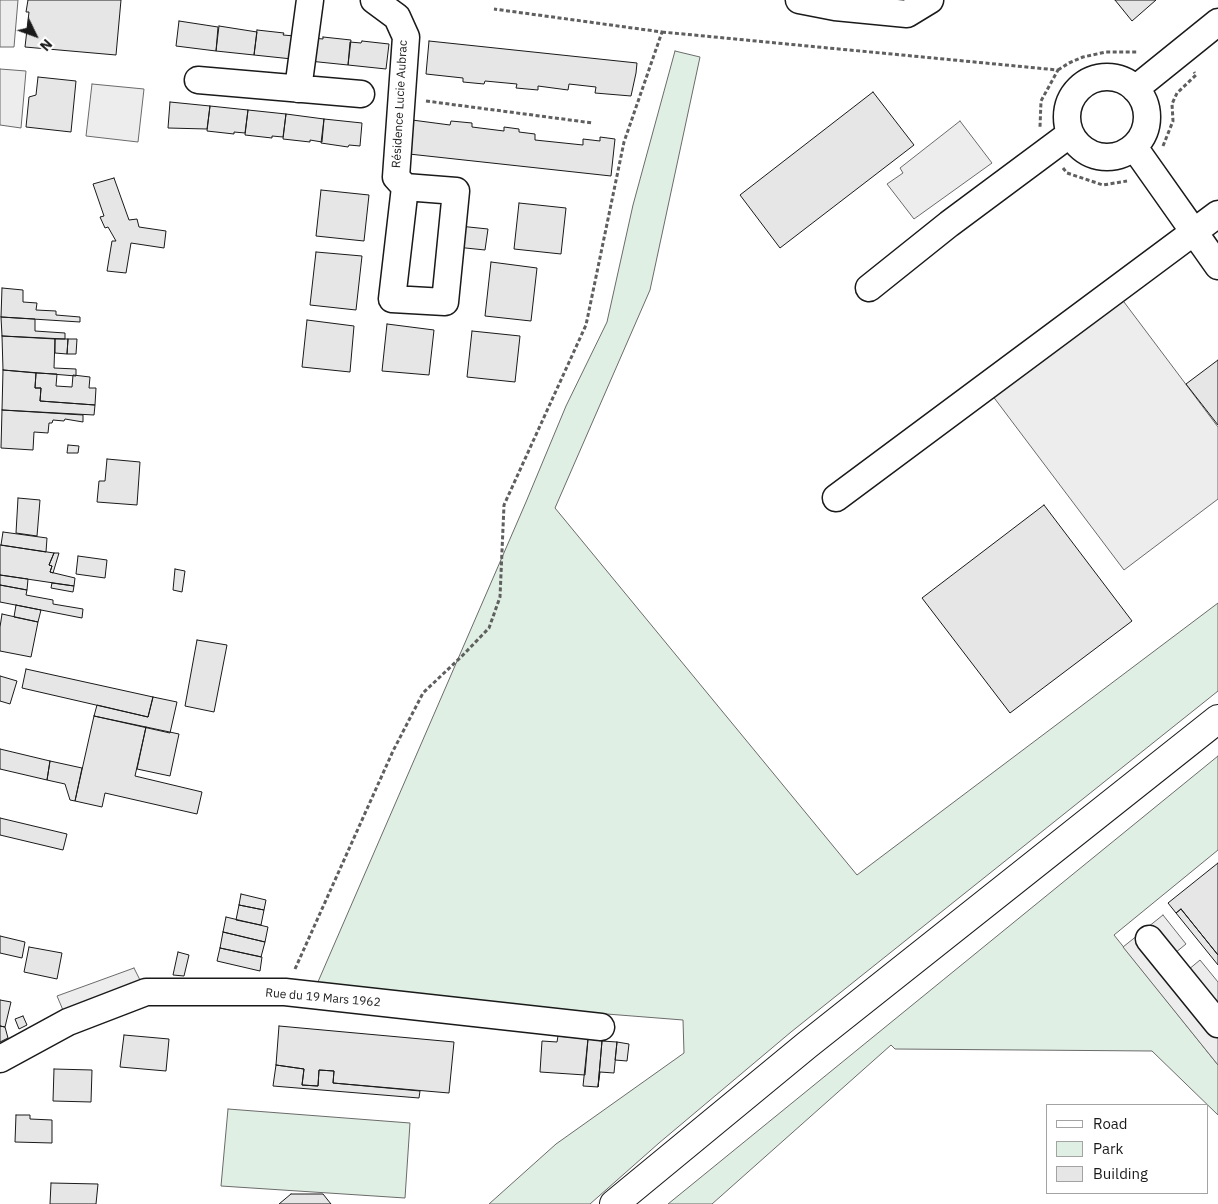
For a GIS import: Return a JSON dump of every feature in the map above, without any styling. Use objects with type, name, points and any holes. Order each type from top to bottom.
[{"type":"main road","points":[[614,1204],[807,1045],[1218,719]]},
{"type":"street","points":[[298,89],[310,0]]},
{"type":"street","name":"Résidence Lucie Aubrac","points":[[374,0],[397,17],[406,37],[396,177],[405,187]]},
{"type":"street","points":[[800,0],[836,7],[907,14],[930,0]]},
{"type":"street","points":[[1135,89],[1218,22]]},
{"type":"street","points":[[1141,157],[1121,155],[1106,158],[1092,155],[1079,147],[1070,134],[1066,121],[1068,107],[1074,94],[1084,84],[1096,79],[1110,77],[1124,81],[1135,89],[1142,100],[1146,112],[1141,157],[1218,266]]},
{"type":"street","points":[[198,80],[361,94]]},
{"type":"street","points":[[869,288],[949,224],[1070,134]]},
{"type":"street","points":[[836,498],[1218,214]]},
{"type":"street","points":[[1149,939],[1218,1024]]},
{"type":"street","name":"Rue du 19 Mars 1962","points":[[0,1059],[68,1022],[146,992],[285,992],[600,1027]]},
{"type":"path","points":[[494,9],[662,32],[1058,70],[1084,57],[1106,52],[1137,53],[1144,48]]},
{"type":"path","points":[[285,992],[392,751],[423,693],[489,628],[500,597],[504,505],[586,326],[624,142],[662,32]]},
{"type":"path","points":[[1058,70],[1041,101],[1040,124],[1047,152],[1067,173],[1103,184],[1128,181],[1141,157],[1162,152],[1173,121],[1172,104],[1176,93],[1196,75],[1179,53]]},
{"type":"path","points":[[401,98],[593,123]]},
{"type":"green space","points":[[675,51],[700,57],[650,290],[555,508],[857,875],[1218,603],[1218,691],[791,1032],[590,1204],[489,1204],[556,1144],[684,1053],[683,1020],[314,991],[566,406],[607,322],[633,205]]},
{"type":"green space","points":[[1218,756],[1218,850],[1114,935],[1218,1065],[1218,1115],[1152,1051],[895,1049],[891,1045],[712,1204],[668,1204]]},
{"type":"green space","points":[[228,1109],[410,1123],[405,1198],[221,1186]]},
{"type":"shaded area","points":[[0,0],[18,0],[14,47],[0,47]]},
{"type":"shaded area","points":[[0,69],[26,71],[21,128],[0,125]]},
{"type":"shaded area","points":[[92,84],[144,89],[138,142],[86,136]]},
{"type":"shaded area","points":[[960,121],[992,163],[914,219],[887,184],[903,173],[900,168]]},
{"type":"shaded area","points":[[1121,298],[1218,427],[1218,499],[1124,570],[992,395]]},
{"type":"shaded area","points":[[1163,915],[1186,944],[1175,953],[1188,970],[1200,960],[1218,982],[1218,1065],[1123,947]]},
{"type":"shaded area","points":[[134,968],[146,992],[68,1022],[57,996]]},
{"type":"building","points":[[28,0],[121,0],[116,55],[25,47],[29,12],[26,12]]},
{"type":"building","points":[[1115,0],[1156,0],[1132,21]]},
{"type":"building","points":[[179,21],[218,27],[216,51],[176,46]]},
{"type":"building","points":[[219,26],[257,32],[254,55],[216,51]]},
{"type":"building","points":[[257,30],[295,36],[292,59],[254,55]]},
{"type":"building","points":[[323,37],[351,40],[348,65],[309,61],[312,38],[323,39]]},
{"type":"building","points":[[362,41],[389,44],[386,69],[348,65],[350,42],[361,43]]},
{"type":"building","points":[[429,41],[637,63],[636,73],[631,96],[595,93],[596,87],[569,84],[568,90],[538,86],[538,90],[516,88],[517,84],[485,81],[484,84],[463,82],[463,78],[426,74]]},
{"type":"building","points":[[38,77],[76,81],[71,132],[26,127],[29,97],[36,95]]},
{"type":"building","points":[[873,92],[914,145],[780,248],[740,195]]},
{"type":"building","points":[[170,102],[210,106],[207,129],[168,128]]},
{"type":"building","points":[[210,106],[248,110],[245,133],[234,132],[234,134],[207,131]]},
{"type":"building","points":[[248,110],[286,114],[283,137],[272,136],[272,138],[245,135]]},
{"type":"building","points":[[286,114],[324,119],[322,142],[283,139]]},
{"type":"building","points":[[324,119],[362,123],[360,146],[349,145],[348,147],[321,143]]},
{"type":"building","points":[[412,120],[450,125],[451,121],[472,123],[472,127],[504,131],[504,127],[519,129],[519,132],[535,134],[535,140],[583,145],[583,139],[600,141],[600,137],[615,139],[611,176],[409,154]]},
{"type":"building","points":[[114,178],[129,220],[137,219],[139,227],[166,231],[164,248],[131,243],[126,273],[107,271],[112,241],[116,241],[108,227],[105,228],[100,217],[104,216],[93,184]]},
{"type":"building","points":[[321,190],[369,195],[364,241],[316,236]]},
{"type":"building","points":[[519,203],[566,208],[561,254],[514,249]]},
{"type":"building","points":[[459,226],[488,229],[485,250],[456,247]]},
{"type":"building","points":[[316,252],[362,256],[356,310],[310,305]]},
{"type":"building","points":[[491,262],[537,268],[531,321],[485,316]]},
{"type":"building","points":[[2,288],[23,290],[23,302],[37,303],[36,310],[56,311],[56,315],[80,317],[80,322],[1,317]]},
{"type":"building","points":[[1,317],[35,319],[35,331],[65,333],[65,339],[2,336]]},
{"type":"building","points":[[307,320],[354,326],[350,372],[302,367]]},
{"type":"building","points":[[387,324],[434,330],[429,375],[382,371]]},
{"type":"building","points":[[472,331],[520,336],[515,382],[467,377]]},
{"type":"building","points":[[2,336],[55,339],[54,368],[76,369],[76,376],[3,370]]},
{"type":"building","points":[[55,339],[68,339],[67,354],[55,353]]},
{"type":"building","points":[[68,339],[77,339],[76,354],[67,354]]},
{"type":"building","points":[[1218,360],[1218,425],[1186,384]]},
{"type":"building","points":[[3,370],[36,373],[35,388],[41,388],[40,401],[95,405],[94,415],[2,410]]},
{"type":"building","points":[[36,373],[57,374],[56,386],[72,387],[73,375],[90,377],[89,388],[96,388],[95,405],[40,401],[41,388],[35,388]]},
{"type":"building","points":[[2,410],[83,415],[83,422],[65,419],[64,421],[53,420],[52,423],[49,423],[48,433],[34,432],[33,450],[1,448]]},
{"type":"building","points":[[68,445],[79,446],[78,453],[67,453]]},
{"type":"building","points":[[107,459],[140,462],[137,505],[97,502],[99,481],[105,481]]},
{"type":"building","points":[[18,498],[40,500],[37,536],[16,533]]},
{"type":"building","points":[[1044,505],[1132,621],[1010,713],[922,598]]},
{"type":"building","points":[[3,532],[47,538],[46,552],[1,545]]},
{"type":"building","points":[[0,545],[54,553],[49,565],[52,566],[50,572],[75,578],[74,586],[0,575]]},
{"type":"building","points":[[54,553],[59,553],[53,573],[50,572],[52,566],[49,565]]},
{"type":"building","points":[[78,556],[107,560],[105,578],[76,574]]},
{"type":"building","points":[[175,569],[185,571],[182,592],[173,590]]},
{"type":"building","points":[[0,575],[28,579],[27,590],[0,585]]},
{"type":"building","points":[[52,583],[74,586],[73,592],[51,588]]},
{"type":"building","points":[[0,585],[27,590],[26,595],[53,600],[53,604],[83,609],[82,618],[0,602]]},
{"type":"building","points":[[16,605],[41,610],[38,622],[14,617]]},
{"type":"building","points":[[2,614],[38,622],[31,657],[0,651]]},
{"type":"building","points":[[197,640],[227,645],[214,712],[185,706]]},
{"type":"building","points":[[26,669],[153,697],[148,717],[22,688]]},
{"type":"building","points":[[0,676],[17,681],[10,704],[0,701]]},
{"type":"building","points":[[153,697],[177,702],[170,733],[94,716],[97,705],[148,717]]},
{"type":"building","points":[[94,716],[146,727],[135,776],[202,792],[197,814],[105,793],[102,807],[75,801]]},
{"type":"building","points":[[146,727],[179,734],[170,776],[137,769]]},
{"type":"building","points":[[0,749],[50,761],[47,780],[0,769]]},
{"type":"building","points":[[50,761],[82,768],[75,801],[70,800],[65,784],[47,780]]},
{"type":"building","points":[[0,818],[67,834],[63,850],[0,835]]},
{"type":"building","points":[[1218,863],[1218,955],[1181,909],[1176,913],[1168,903]]},
{"type":"building","points":[[241,894],[266,900],[264,910],[239,905]]},
{"type":"building","points":[[239,905],[264,910],[261,925],[236,920]]},
{"type":"building","points":[[1181,909],[1218,955],[1218,965],[1176,913]]},
{"type":"building","points":[[226,917],[268,927],[265,942],[223,932]]},
{"type":"building","points":[[223,932],[265,942],[261,957],[220,948]]},
{"type":"building","points":[[0,936],[25,942],[22,958],[0,953]]},
{"type":"building","points":[[29,947],[62,953],[57,979],[24,972]]},
{"type":"building","points":[[220,948],[262,957],[260,971],[217,961]]},
{"type":"building","points":[[178,952],[189,955],[184,976],[173,975]]},
{"type":"building","points":[[0,1000],[11,1002],[5,1027],[0,1026]]},
{"type":"building","points":[[23,1016],[27,1025],[19,1029],[15,1019]]},
{"type":"building","points":[[0,1026],[5,1027],[8,1038],[0,1042]]},
{"type":"building","points":[[279,1026],[454,1042],[449,1093],[333,1083],[334,1071],[319,1070],[318,1086],[302,1085],[304,1069],[276,1065]]},
{"type":"building","points":[[124,1035],[169,1039],[166,1071],[120,1067]]},
{"type":"building","points":[[558,1036],[588,1039],[585,1075],[540,1072],[542,1041],[557,1042]]},
{"type":"building","points":[[588,1039],[602,1041],[598,1087],[583,1086]]},
{"type":"building","points":[[602,1041],[617,1042],[614,1073],[600,1072],[598,1087]]},
{"type":"building","points":[[617,1042],[629,1044],[627,1061],[615,1060]]},
{"type":"building","points":[[276,1065],[304,1069],[302,1085],[318,1086],[319,1070],[334,1071],[333,1083],[420,1091],[419,1098],[273,1086]]},
{"type":"building","points":[[54,1069],[92,1070],[91,1102],[53,1101]]},
{"type":"building","points":[[16,1115],[30,1115],[30,1119],[52,1120],[52,1143],[15,1142]]},
{"type":"building","points":[[51,1183],[98,1184],[96,1204],[50,1204]]},
{"type":"building","points":[[291,1194],[323,1194],[331,1204],[279,1204]]}]
